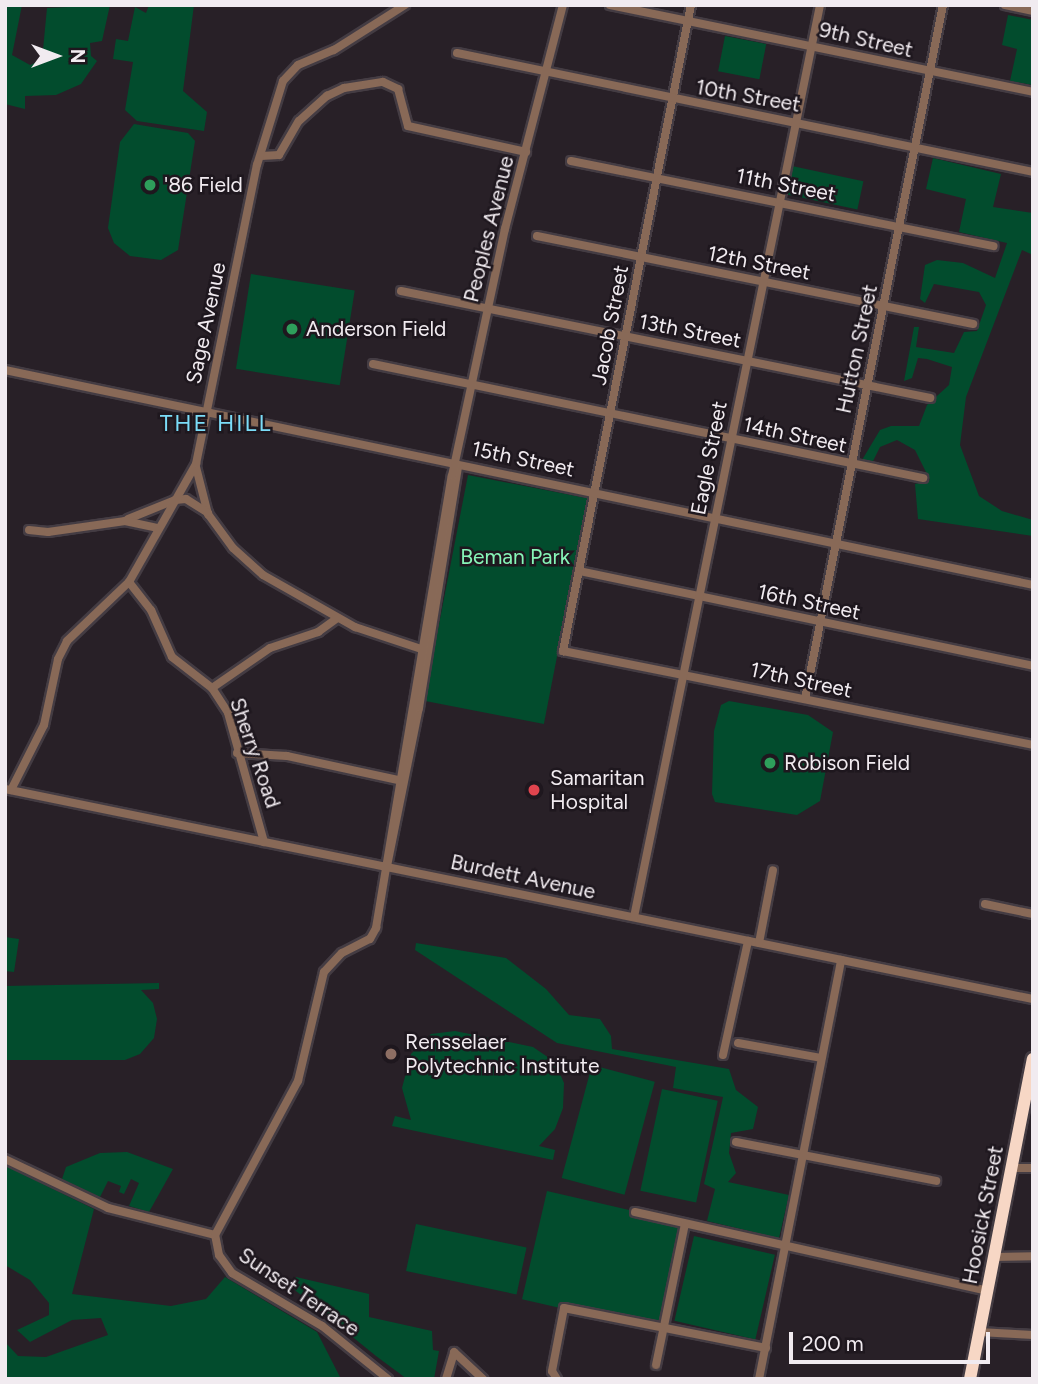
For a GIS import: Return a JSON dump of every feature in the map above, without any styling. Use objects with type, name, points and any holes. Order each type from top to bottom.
[{"type":"highway","name":"Hoosick Street","points":[[970,1379],[1032,1064]]},
{"type":"street","name":"Sage Avenue","points":[[8,790],[44,725],[58,659],[66,640],[129,582],[196,464],[205,411],[261,156],[283,81],[291,70],[334,50],[405,5]]},
{"type":"street","name":"Peoples Avenue","points":[[215,1235],[301,1073],[324,972],[342,953],[374,933],[487,308],[563,5]]},
{"type":"street","name":"9th Street","points":[[610,5],[1033,92]]},
{"type":"street","name":"Jacob Street","points":[[563,650],[691,5]]},
{"type":"street","name":"Eagle Street","points":[[635,918],[761,281],[820,5]]},
{"type":"street","name":"Hutton Street","points":[[805,699],[943,5]]},
{"type":"street","points":[[1005,5],[1033,11]]},
{"type":"street","name":"10th Street","points":[[457,52],[673,100],[794,122],[1033,172]]},
{"type":"street","points":[[261,156],[279,155],[313,107],[334,92],[357,85],[394,85],[408,126],[526,152]]},
{"type":"street","name":"11th Street","points":[[571,161],[778,200],[994,246]]},
{"type":"street","name":"12th Street","points":[[537,236],[973,324]]},
{"type":"street","name":"13th Street","points":[[401,291],[930,398]]},
{"type":"street","name":"14th Street","points":[[373,364],[923,478]]},
{"type":"street","name":"15th Street","points":[[5,370],[1033,584]]},
{"type":"street","points":[[196,464],[208,514]]},
{"type":"street","points":[[29,530],[72,530],[125,521],[176,500],[186,499],[208,514],[233,548],[263,575],[337,618],[425,650]]},
{"type":"street","points":[[125,521],[158,528]]},
{"type":"street","name":"16th Street","points":[[579,571],[1033,666]]},
{"type":"street","name":"Sherry Road","points":[[129,582],[156,618],[172,657],[212,688],[228,713],[264,842]]},
{"type":"street","points":[[212,688],[270,648],[318,632],[337,618]]},
{"type":"street","name":"17th Street","points":[[563,650],[1033,745]]},
{"type":"street","points":[[237,753],[288,756],[402,781]]},
{"type":"street","name":"Burdett Avenue","points":[[8,790],[1033,999]]},
{"type":"street","points":[[759,943],[773,870]]},
{"type":"street","points":[[985,904],[1033,914]]},
{"type":"street","points":[[723,1055],[748,941]]},
{"type":"street","points":[[759,1379],[841,960]]},
{"type":"street","points":[[738,1043],[821,1058]]},
{"type":"street","points":[[736,1142],[936,1181]]},
{"type":"street","points":[[5,1159],[108,1208],[215,1235]]},
{"type":"street","points":[[1012,1168],[1033,1167]]},
{"type":"street","points":[[635,1212],[987,1291]]},
{"type":"street","points":[[656,1365],[685,1224]]},
{"type":"street","name":"Sunset Terrace","points":[[215,1235],[219,1255],[232,1273],[322,1326],[387,1379]]},
{"type":"street","points":[[994,1257],[1033,1256]]},
{"type":"street","points":[[555,1377],[564,1308],[766,1349]]},
{"type":"street","points":[[979,1332],[1033,1335]]},
{"type":"street","points":[[446,1379],[454,1352],[483,1379]]},
{"type":"green space","points":[[5,5],[22,5],[12,55],[30,65],[42,60],[47,8],[110,5],[102,41],[90,43],[91,56],[97,61],[81,84],[56,95],[25,96],[25,109],[5,104]]},
{"type":"green space","points":[[149,5],[194,5],[183,91],[207,112],[204,131],[137,121],[125,110],[133,62],[113,59],[116,39],[128,41],[135,7],[146,13]]},
{"type":"green space","points":[[1008,15],[1033,20],[1033,85],[1010,81],[1017,49],[1002,45]]},
{"type":"green space","points":[[725,36],[766,44],[759,79],[718,71]]},
{"type":"green space","name":"'86 Field","points":[[134,124],[188,133],[195,141],[178,250],[161,260],[130,256],[114,243],[108,228],[120,142]]},
{"type":"green space","points":[[933,158],[1001,174],[993,207],[1033,213],[1033,255],[1022,250],[966,397],[960,445],[979,496],[1002,511],[1033,520],[1033,536],[918,519],[915,484],[930,480],[915,450],[897,440],[880,447],[873,461],[862,460],[880,430],[891,426],[919,426],[927,405],[949,385],[952,367],[918,358],[912,378],[904,381],[914,327],[919,327],[916,347],[954,353],[964,332],[977,331],[986,305],[979,292],[934,284],[925,303],[920,299],[925,265],[937,260],[963,263],[995,278],[1007,243],[959,232],[966,199],[926,189]]},
{"type":"green space","points":[[792,166],[863,181],[857,210],[786,194]]},
{"type":"green space","name":"Anderson Field","points":[[251,274],[355,290],[340,385],[236,369]]},
{"type":"green space","name":"Beman Park","points":[[468,475],[588,498],[544,724],[424,701]]},
{"type":"green space","name":"Robison Field","points":[[729,701],[808,715],[833,732],[820,801],[797,815],[715,802],[712,794],[714,731],[721,705]]},
{"type":"green space","points":[[5,937],[19,939],[14,972],[5,971]]},
{"type":"green space","points":[[416,943],[506,958],[546,989],[569,1015],[600,1019],[611,1036],[612,1049],[729,1069],[736,1090],[758,1107],[753,1129],[731,1133],[729,1153],[736,1173],[728,1182],[789,1195],[779,1238],[707,1221],[715,1189],[704,1184],[723,1097],[673,1088],[676,1067],[557,1043],[415,950]]},
{"type":"green space","points":[[159,983],[159,989],[141,990],[153,1003],[157,1019],[154,1038],[140,1054],[125,1060],[5,1060],[5,986]]},
{"type":"green space","points":[[455,1031],[533,1047],[555,1062],[564,1083],[563,1108],[555,1129],[539,1146],[555,1150],[553,1160],[392,1126],[395,1116],[411,1120],[402,1088],[411,1054],[431,1034]]},
{"type":"green space","points":[[592,1065],[655,1082],[625,1195],[562,1178]]},
{"type":"green space","points":[[662,1089],[718,1101],[696,1203],[640,1191]]},
{"type":"green space","points":[[127,1152],[173,1169],[149,1212],[129,1206],[139,1183],[131,1179],[124,1194],[119,1192],[121,1186],[108,1181],[100,1197],[62,1179],[66,1167],[100,1153]]},
{"type":"green space","points":[[6,1166],[94,1209],[72,1294],[171,1306],[206,1299],[225,1277],[317,1332],[341,1379],[5,1379],[5,1342],[18,1356],[46,1357],[108,1335],[101,1318],[72,1320],[30,1342],[17,1330],[49,1315],[49,1303],[30,1280],[5,1265]]},
{"type":"green space","points":[[547,1191],[685,1223],[660,1331],[522,1299]]},
{"type":"green space","points":[[416,1224],[527,1247],[517,1294],[406,1271]]},
{"type":"green space","points":[[694,1236],[775,1255],[755,1339],[674,1321]]},
{"type":"green space","points":[[296,1277],[369,1294],[369,1317],[432,1331],[433,1350],[439,1351],[434,1379],[407,1379],[296,1291],[291,1285]]},
{"type":"place","name":"'86 Field","points":[[150,185]]},
{"type":"place","name":"Anderson Field","points":[[292,329]]},
{"type":"place","name":"Robison Field","points":[[770,763]]},
{"type":"place","name":"Samaritan Hospital","points":[[534,790]]},
{"type":"place","name":"Rensselaer Polytechnic Institute","points":[[391,1054]]},
{"type":"district","name":"THE HILL","points":[[216,423]]}]
